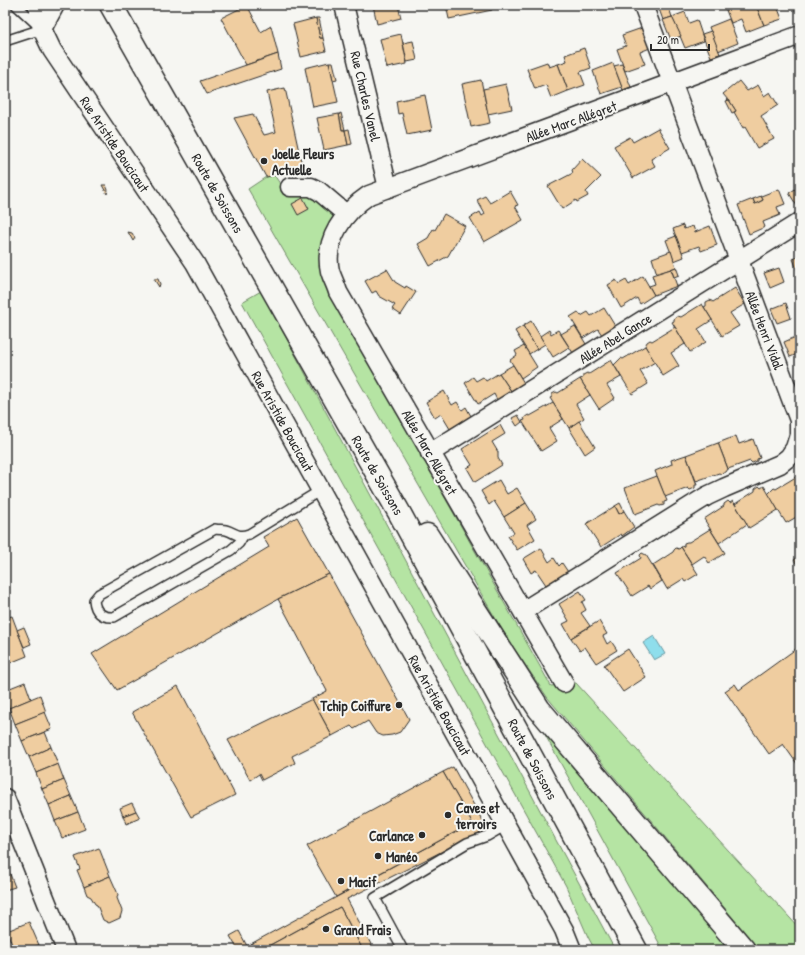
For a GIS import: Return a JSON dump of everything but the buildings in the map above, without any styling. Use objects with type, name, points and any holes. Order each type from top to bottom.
[{"type":"main road","name":"Route de Soissons","points":[[110,5],[194,138],[410,509],[650,950]]},
{"type":"main road","name":"Route de Soissons","points":[[127,5],[194,138],[636,950]]},
{"type":"main road","points":[[410,509],[539,709],[744,950]]},
{"type":"street","name":"Rue Aristide Boucicaut","points":[[38,5],[42,29],[52,50],[195,263],[564,930],[572,950]]},
{"type":"street","points":[[42,29],[55,5]]},
{"type":"street","name":"Rue Charles Vanel","points":[[344,5],[388,188]]},
{"type":"street","name":"Allée Henri Vidal","points":[[523,611],[707,496],[780,464],[795,448],[799,435],[799,420],[643,5]]},
{"type":"street","name":"Allée Marc Allégret","points":[[564,683],[338,292],[330,271],[329,260],[334,235],[346,214],[369,195],[800,35]]},
{"type":"street","points":[[290,187],[311,187],[319,191],[346,214]]},
{"type":"street","name":"Allée Abel Gance","points":[[430,453],[800,222]]},
{"type":"street","points":[[5,798],[11,831],[66,950]]},
{"type":"lane","name":"Rue Aristide Boucicaut","points":[[16,5],[42,29]]},
{"type":"lane","points":[[5,41],[42,29]]},
{"type":"lane","points":[[243,536],[239,543],[231,550],[114,617],[107,617],[100,614],[95,607],[94,600],[99,594],[215,530],[225,530],[236,535],[243,536],[249,534],[321,490]]},
{"type":"lane","points":[[403,950],[375,898],[467,843],[488,836],[506,825]]},
{"type":"green space","points":[[274,175],[288,195],[304,194],[320,201],[334,214],[322,242],[321,262],[323,281],[551,686],[576,683],[800,929],[800,950],[760,950],[547,697],[505,635],[248,189],[266,177]]},
{"type":"green space","points":[[261,291],[615,950],[595,950],[566,886],[242,302]]},
{"type":"green space","points":[[532,711],[734,950],[663,950]]},
{"type":"water","points":[[654,636],[665,654],[654,660],[643,643]]},
{"type":"place","name":"Joelle Fleurs Actuelle","points":[[264,161]]},
{"type":"place","name":"Tchip Coiffure","points":[[399,705]]},
{"type":"place","name":"Caves et terroirs","points":[[448,815]]},
{"type":"place","name":"Carlance","points":[[422,835]]},
{"type":"place","name":"Manéo","points":[[378,856]]},
{"type":"place","name":"Macif","points":[[341,881]]},
{"type":"place","name":"Grand Frais","points":[[326,929]]}]
